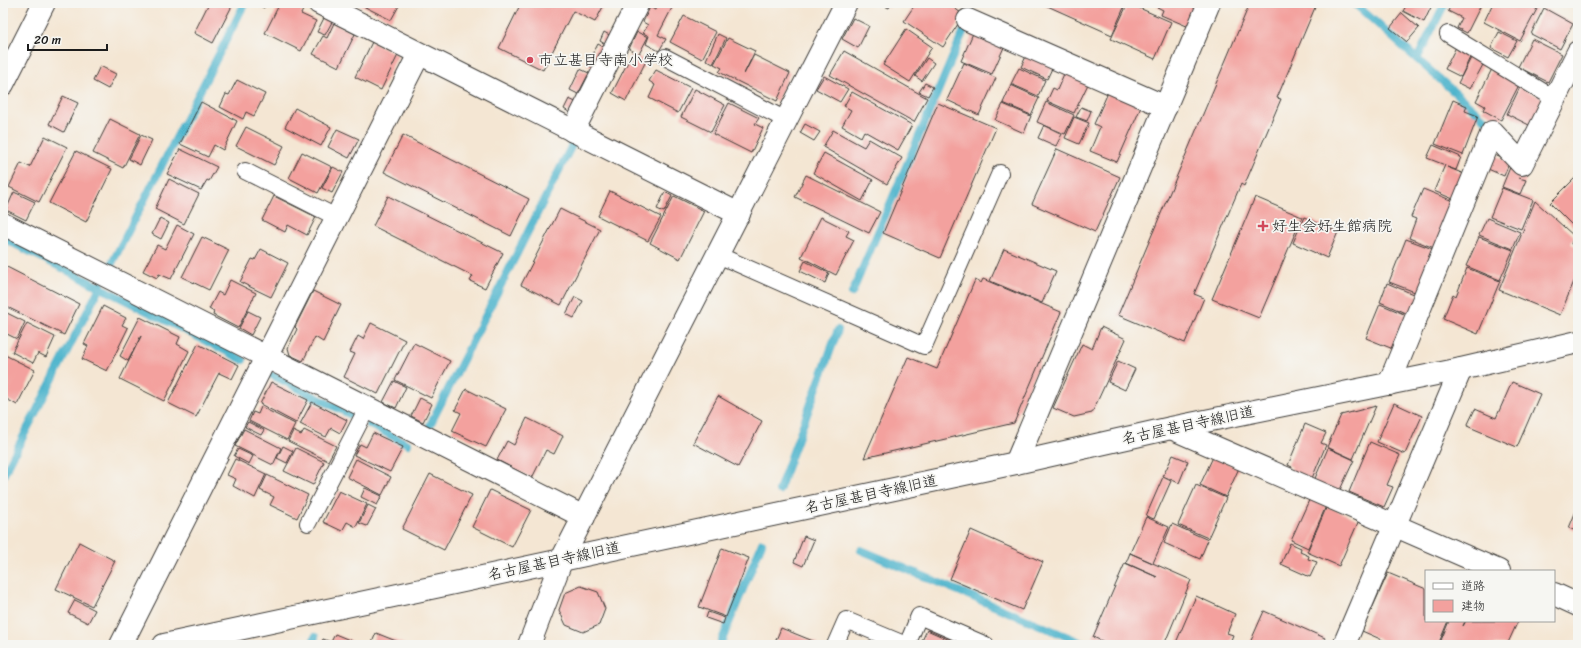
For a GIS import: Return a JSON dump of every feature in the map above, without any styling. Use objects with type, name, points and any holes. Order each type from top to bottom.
[{"type":"street","points":[[3,84],[44,3]]},
{"type":"street","points":[[319,3],[739,214]]},
{"type":"street","points":[[574,131],[638,3]]},
{"type":"street","points":[[529,645],[562,559],[846,3]]},
{"type":"street","points":[[1016,463],[1209,3]]},
{"type":"street","points":[[968,20],[1166,107]]},
{"type":"street","points":[[1389,384],[1492,132],[1522,164],[1578,52]]},
{"type":"street","points":[[121,645],[419,54]]},
{"type":"street","points":[[3,224],[584,517]]},
{"type":"street","name":"名古屋甚目寺線旧道","points":[[164,645],[1016,463],[1171,428],[1461,369],[1578,342]]},
{"type":"street","points":[[1344,645],[1461,369]]},
{"type":"street","points":[[1171,428],[1394,527],[1497,570]]},
{"type":"street","points":[[1555,594],[1578,604]]},
{"type":"lane","points":[[1448,34],[1555,99]]},
{"type":"lane","points":[[665,57],[786,120]]},
{"type":"lane","points":[[246,171],[336,217]]},
{"type":"lane","points":[[718,255],[924,346],[1000,173]]},
{"type":"lane","points":[[308,523],[367,408]]},
{"type":"lane","points":[[835,645],[846,620],[906,645],[919,616],[986,645]]},
{"type":"building","points":[[209,3],[225,3],[232,6],[213,43],[194,33]]},
{"type":"building","points":[[266,3],[264,8],[256,4]]},
{"type":"building","points":[[280,3],[294,3],[304,8],[301,14],[316,21],[301,51],[265,33]]},
{"type":"building","points":[[357,3],[398,3],[400,4],[391,20]]},
{"type":"building","points":[[521,3],[605,3],[595,22],[573,11],[543,70],[499,48]]},
{"type":"building","points":[[658,3],[666,3],[673,6],[658,35],[666,39],[659,51],[646,44],[649,36],[643,33],[648,25],[643,22],[650,7],[655,10]]},
{"type":"building","points":[[878,3],[891,3],[889,8]]},
{"type":"building","points":[[916,3],[947,3],[964,15],[943,47],[904,21]]},
{"type":"building","points":[[1126,3],[1112,35],[1043,4]]},
{"type":"building","points":[[1128,3],[1171,22],[1155,59],[1111,39]]},
{"type":"building","points":[[1159,3],[1199,3],[1189,27],[1161,15],[1163,10],[1157,7]]},
{"type":"building","points":[[1250,3],[1311,3],[1316,5],[1277,98],[1281,99],[1244,186],[1241,184],[1194,294],[1204,298],[1185,343],[1118,315]]},
{"type":"building","points":[[1408,3],[1433,3],[1424,22],[1403,11]]},
{"type":"building","points":[[1452,3],[1482,3],[1467,33],[1457,28],[1462,18],[1448,11]]},
{"type":"building","points":[[1493,3],[1529,3],[1528,4],[1537,9],[1520,41],[1484,22]]},
{"type":"building","points":[[1544,8],[1573,24],[1560,49],[1531,34]]},
{"type":"building","points":[[1402,13],[1419,28],[1407,42],[1390,28]]},
{"type":"building","points":[[684,16],[716,32],[702,59],[670,42]]},
{"type":"building","points":[[324,18],[332,22],[325,35],[317,32]]},
{"type":"building","points":[[853,18],[869,26],[858,48],[842,39]]},
{"type":"building","points":[[334,23],[355,34],[339,67],[313,54],[323,36],[327,38]]},
{"type":"building","points":[[906,29],[932,47],[910,82],[883,65]]},
{"type":"building","points":[[974,31],[1005,45],[992,74],[961,61]]},
{"type":"building","points":[[604,32],[613,37],[608,46],[600,41]]},
{"type":"building","points":[[637,32],[648,37],[639,54],[629,49]]},
{"type":"building","points":[[1499,32],[1517,41],[1508,57],[1491,48]]},
{"type":"building","points":[[718,34],[726,38],[713,64],[706,60]]},
{"type":"building","points":[[728,38],[755,51],[744,74],[754,55],[790,73],[777,101],[719,72],[722,68],[714,64]]},
{"type":"building","points":[[1532,39],[1562,54],[1548,82],[1518,67]]},
{"type":"building","points":[[372,42],[398,55],[381,90],[355,77]]},
{"type":"building","points":[[598,44],[607,49],[597,69],[587,65]]},
{"type":"building","points":[[1457,45],[1472,53],[1461,77],[1445,69]]},
{"type":"building","points":[[1029,50],[1055,62],[1047,79],[1021,67]]},
{"type":"building","points":[[844,51],[927,98],[914,122],[830,75]]},
{"type":"building","points":[[632,54],[646,61],[626,101],[612,93]]},
{"type":"building","points":[[1473,54],[1485,61],[1470,89],[1458,83]]},
{"type":"building","points":[[927,58],[934,63],[922,81],[915,76]]},
{"type":"building","points":[[964,63],[996,78],[979,115],[947,100]]},
{"type":"building","points":[[100,66],[116,74],[108,89],[93,81]]},
{"type":"building","points":[[1067,67],[1091,78],[1074,113],[1047,101],[1053,88],[1057,90]]},
{"type":"building","points":[[1019,68],[1045,80],[1038,96],[1011,84]]},
{"type":"building","points":[[580,69],[589,73],[578,94],[570,90]]},
{"type":"building","points":[[1492,69],[1520,83],[1501,120],[1483,110],[1485,106],[1476,101]]},
{"type":"building","points":[[656,70],[691,88],[678,113],[649,98],[655,85],[649,81]]},
{"type":"building","points":[[824,76],[848,89],[840,102],[816,89]]},
{"type":"building","points":[[237,80],[265,94],[254,116],[246,112],[243,119],[220,107],[226,94],[229,95]]},
{"type":"building","points":[[925,83],[933,87],[928,96],[919,92]]},
{"type":"building","points":[[1011,85],[1039,98],[1031,115],[1003,103]]},
{"type":"building","points":[[1520,87],[1546,100],[1533,127],[1507,114]]},
{"type":"building","points":[[1110,88],[1141,107],[1117,162],[1090,151],[1100,127],[1094,124]]},
{"type":"building","points":[[695,89],[725,105],[711,132],[681,117]]},
{"type":"building","points":[[852,92],[912,125],[898,150],[864,131],[861,137],[842,126],[851,110],[844,106]]},
{"type":"building","points":[[63,96],[78,103],[64,132],[49,124]]},
{"type":"building","points":[[569,99],[578,103],[572,114],[564,109]]},
{"type":"building","points":[[1453,100],[1467,106],[1465,111],[1478,116],[1463,155],[1435,144]]},
{"type":"building","points":[[201,102],[237,121],[223,150],[214,145],[208,157],[180,144]]},
{"type":"building","points":[[1046,102],[1074,115],[1065,134],[1037,122]]},
{"type":"building","points":[[729,103],[759,118],[755,124],[763,128],[751,153],[713,134]]},
{"type":"building","points":[[938,103],[996,128],[940,258],[883,233]]},
{"type":"building","points":[[1003,104],[1031,116],[1024,133],[995,120]]},
{"type":"building","points":[[1081,107],[1091,111],[1087,121],[1076,117]]},
{"type":"building","points":[[295,108],[331,127],[321,146],[285,127]]},
{"type":"building","points":[[1074,117],[1089,123],[1079,144],[1065,138]]},
{"type":"building","points":[[110,119],[140,134],[123,168],[93,153]]},
{"type":"building","points":[[805,124],[820,132],[814,141],[800,133]]},
{"type":"building","points":[[1044,125],[1062,134],[1056,146],[1038,138]]},
{"type":"building","points":[[246,127],[284,146],[274,165],[236,146]]},
{"type":"building","points":[[337,129],[359,139],[349,158],[328,147]]},
{"type":"building","points":[[833,130],[864,147],[869,139],[902,158],[887,184],[823,147]]},
{"type":"building","points":[[141,135],[152,140],[140,165],[129,159]]},
{"type":"building","points":[[403,135],[529,199],[511,236],[384,172]]},
{"type":"building","points":[[45,136],[67,147],[39,202],[9,187],[21,163],[30,167]]},
{"type":"building","points":[[1433,145],[1461,157],[1456,170],[1447,167],[1469,176],[1458,201],[1434,191],[1445,165],[1427,158]]},
{"type":"building","points":[[180,149],[217,167],[209,181],[207,180],[201,190],[167,174]]},
{"type":"building","points":[[1057,149],[1120,177],[1095,232],[1032,204]]},
{"type":"building","points":[[76,151],[112,169],[86,222],[49,203]]},
{"type":"building","points":[[302,152],[332,167],[318,193],[289,178]]},
{"type":"building","points":[[824,153],[873,180],[862,201],[813,173]]},
{"type":"building","points":[[1494,155],[1510,161],[1504,176],[1488,169]]},
{"type":"building","points":[[1511,165],[1522,169],[1519,178],[1526,180],[1520,194],[1502,187]]},
{"type":"building","points":[[333,167],[343,172],[332,193],[322,188]]},
{"type":"building","points":[[806,175],[880,212],[869,233],[795,197]]},
{"type":"building","points":[[1578,175],[1578,231],[1550,203]]},
{"type":"building","points":[[169,179],[199,194],[184,224],[155,209]]},
{"type":"building","points":[[1502,188],[1533,200],[1521,229],[1490,217]]},
{"type":"building","points":[[1423,189],[1458,203],[1439,250],[1409,238],[1416,219],[1411,217]]},
{"type":"building","points":[[610,191],[661,217],[648,241],[598,216]]},
{"type":"building","points":[[14,192],[35,202],[26,220],[6,210]]},
{"type":"building","points":[[665,192],[672,196],[664,212],[657,209]]},
{"type":"building","points":[[274,196],[316,217],[307,235],[288,225],[285,232],[262,220]]},
{"type":"building","points":[[388,196],[503,253],[485,288],[470,281],[473,276],[373,226]]},
{"type":"building","points":[[674,196],[704,211],[680,259],[650,243]]},
{"type":"building","points":[[1255,197],[1302,217],[1259,318],[1212,299]]},
{"type":"building","points":[[1535,201],[1574,236],[1571,244],[1578,247],[1578,272],[1560,315],[1499,290]]},
{"type":"building","points":[[560,209],[600,229],[561,305],[521,285]]},
{"type":"building","points":[[821,217],[849,231],[846,236],[854,240],[836,275],[801,257]]},
{"type":"building","points":[[1304,217],[1338,232],[1327,258],[1293,243]]},
{"type":"building","points":[[160,218],[169,223],[161,239],[152,234]]},
{"type":"building","points":[[1487,218],[1520,232],[1513,249],[1479,235]]},
{"type":"building","points":[[177,225],[194,234],[171,279],[159,274],[157,278],[143,271],[157,245],[165,249]]},
{"type":"building","points":[[202,237],[229,250],[209,290],[182,277]]},
{"type":"building","points":[[1479,237],[1513,250],[1500,280],[1466,266]]},
{"type":"building","points":[[1406,239],[1438,251],[1420,294],[1389,282]]},
{"type":"building","points":[[261,249],[288,263],[271,297],[240,282],[252,259],[255,260]]},
{"type":"building","points":[[1004,249],[1056,271],[1042,303],[990,281]]},
{"type":"building","points":[[805,261],[829,273],[825,283],[800,271]]},
{"type":"building","points":[[3,265],[79,304],[64,335],[3,305]]},
{"type":"building","points":[[1467,268],[1500,281],[1478,334],[1443,319],[1453,294],[1456,296]]},
{"type":"building","points":[[983,279],[1061,312],[1014,423],[864,458],[908,357],[937,369],[975,280],[981,283]]},
{"type":"building","points":[[230,280],[256,293],[238,328],[213,315],[214,312],[209,309],[218,292],[223,295]]},
{"type":"building","points":[[1387,283],[1420,297],[1412,316],[1380,302]]},
{"type":"building","points":[[313,291],[341,305],[323,342],[315,337],[303,361],[290,355],[288,348],[297,329],[295,327]]},
{"type":"building","points":[[575,297],[583,301],[574,318],[566,314]]},
{"type":"building","points":[[1380,304],[1411,317],[1398,351],[1366,338]]},
{"type":"building","points":[[103,306],[126,318],[122,325],[128,328],[107,371],[82,359],[88,346],[84,344]]},
{"type":"building","points":[[3,311],[25,322],[17,339],[3,332]]},
{"type":"building","points":[[248,311],[260,317],[251,335],[239,328]]},
{"type":"building","points":[[140,317],[180,337],[177,344],[189,351],[164,401],[120,379],[141,336],[128,361],[120,356]]},
{"type":"building","points":[[27,323],[55,337],[46,357],[38,353],[33,363],[12,352]]},
{"type":"building","points":[[371,323],[405,340],[378,394],[344,377],[355,354],[350,352],[358,336],[363,339]]},
{"type":"building","points":[[1101,327],[1126,339],[1092,413],[1074,417],[1053,408],[1082,344],[1092,349]]},
{"type":"building","points":[[414,343],[450,361],[431,398],[395,380]]},
{"type":"building","points":[[198,344],[239,365],[232,379],[219,373],[196,417],[168,403]]},
{"type":"building","points":[[3,354],[35,370],[17,405],[3,397]]},
{"type":"building","points":[[1118,361],[1135,369],[1125,390],[1108,382]]},
{"type":"building","points":[[394,381],[406,387],[396,408],[383,402]]},
{"type":"building","points":[[271,382],[308,400],[296,423],[260,404]]},
{"type":"building","points":[[1512,382],[1540,394],[1517,447],[1467,426],[1475,409],[1496,418]]},
{"type":"building","points":[[466,389],[506,409],[486,447],[452,431],[461,413],[455,410]]},
{"type":"building","points":[[718,396],[762,421],[738,467],[693,443]]},
{"type":"building","points":[[420,398],[432,404],[423,422],[411,416]]},
{"type":"building","points":[[312,402],[347,420],[340,433],[331,428],[326,437],[300,424]]},
{"type":"building","points":[[1394,403],[1422,416],[1405,454],[1377,442]]},
{"type":"building","points":[[1376,406],[1353,459],[1327,447],[1341,415]]},
{"type":"building","points":[[261,407],[295,424],[287,440],[249,421],[253,412],[258,414]]},
{"type":"building","points":[[527,418],[563,436],[554,454],[546,450],[532,478],[497,460],[507,441],[514,445]]},
{"type":"building","points":[[248,422],[264,430],[261,435],[245,427]]},
{"type":"building","points":[[1305,424],[1326,433],[1321,443],[1326,445],[1310,483],[1289,473],[1292,467],[1288,465]]},
{"type":"building","points":[[244,429],[281,448],[273,465],[235,446]]},
{"type":"building","points":[[304,430],[336,446],[328,461],[288,441],[293,431],[301,435]]},
{"type":"building","points":[[373,433],[403,447],[390,472],[354,455],[360,444],[366,447]]},
{"type":"building","points":[[1370,442],[1400,455],[1387,485],[1393,487],[1384,507],[1349,492]]},
{"type":"building","points":[[283,446],[293,451],[287,463],[277,458]]},
{"type":"building","points":[[296,448],[324,462],[313,485],[284,471]]},
{"type":"building","points":[[1328,448],[1354,460],[1338,494],[1313,483]]},
{"type":"building","points":[[238,449],[253,456],[249,464],[234,456]]},
{"type":"building","points":[[1173,455],[1188,461],[1179,483],[1163,476]]},
{"type":"building","points":[[1213,457],[1239,468],[1226,497],[1200,485]]},
{"type":"building","points":[[235,459],[266,474],[255,498],[233,486],[236,479],[227,475]]},
{"type":"building","points":[[356,459],[391,477],[382,495],[347,477]]},
{"type":"building","points":[[430,474],[472,495],[444,550],[402,529]]},
{"type":"building","points":[[267,475],[308,495],[297,518],[270,505],[274,497],[260,490]]},
{"type":"building","points":[[1163,477],[1171,481],[1154,519],[1146,516]]},
{"type":"building","points":[[1196,485],[1226,498],[1208,538],[1178,525]]},
{"type":"building","points":[[365,488],[382,496],[377,505],[361,497]]},
{"type":"building","points":[[490,490],[531,510],[512,547],[472,527]]},
{"type":"building","points":[[339,491],[367,504],[356,527],[347,522],[342,531],[323,522]]},
{"type":"building","points":[[1310,498],[1326,506],[1308,548],[1291,540]]},
{"type":"building","points":[[368,505],[376,509],[367,526],[359,523]]},
{"type":"building","points":[[1327,506],[1359,520],[1339,566],[1307,552]]},
{"type":"building","points":[[1578,506],[1578,532],[1569,528]]},
{"type":"building","points":[[1146,517],[1169,527],[1153,563],[1130,553]]},
{"type":"building","points":[[1172,524],[1208,540],[1200,559],[1164,543]]},
{"type":"building","points":[[971,530],[1043,562],[1022,610],[950,579]]},
{"type":"building","points":[[804,536],[814,540],[803,566],[794,562]]},
{"type":"building","points":[[79,542],[115,561],[92,606],[56,589]]},
{"type":"building","points":[[1290,543],[1301,548],[1300,552],[1309,556],[1308,559],[1317,562],[1310,577],[1281,564]]},
{"type":"building","points":[[722,548],[749,558],[726,617],[699,607]]},
{"type":"building","points":[[1130,553],[1191,580],[1164,645],[1111,645],[1093,637],[1125,563],[1157,577],[1126,563]]},
{"type":"building","points":[[1388,573],[1425,589],[1425,622],[1448,622],[1438,645],[1394,645],[1362,631]]},
{"type":"building","points":[[581,586],[598,592],[605,609],[599,625],[583,632],[566,625],[559,610],[565,593]]},
{"type":"building","points":[[1196,596],[1235,614],[1227,633],[1233,635],[1229,645],[1175,645]]},
{"type":"building","points":[[75,600],[95,610],[88,623],[68,613]]},
{"type":"building","points":[[1264,611],[1325,638],[1322,645],[1249,645]]},
{"type":"building","points":[[708,612],[725,618],[723,624],[706,618]]},
{"type":"building","points":[[1449,622],[1465,622],[1463,626],[1465,622],[1518,622],[1507,645],[1439,645]]},
{"type":"building","points":[[781,628],[818,643],[817,645],[774,645]]},
{"type":"building","points":[[927,630],[961,645],[920,645]]},
{"type":"building","points":[[376,633],[406,645],[371,645]]},
{"type":"building","points":[[335,634],[352,641],[350,645],[321,645],[323,639],[331,642]]},
{"type":"waterway","points":[[110,267],[245,3]]},
{"type":"waterway","points":[[1354,3],[1489,123]]},
{"type":"waterway","points":[[1417,59],[1445,3]]},
{"type":"waterway","points":[[852,293],[965,28]]},
{"type":"waterway","points":[[430,425],[573,143]]},
{"type":"waterway","points":[[3,238],[243,360]]},
{"type":"waterway","points":[[3,476],[101,285]]},
{"type":"waterway","points":[[779,490],[838,330]]},
{"type":"waterway","points":[[272,375],[351,415]]},
{"type":"waterway","points":[[370,425],[408,444]]},
{"type":"waterway","points":[[720,645],[762,543]]},
{"type":"waterway","points":[[861,550],[1087,645]]},
{"type":"waterway","points":[[312,645],[315,637]]},
{"type":"place","name":"市立甚目寺南小学校","points":[[530,60]]},
{"type":"place","name":"好生会好生館病院","points":[[1263,226]]}]
